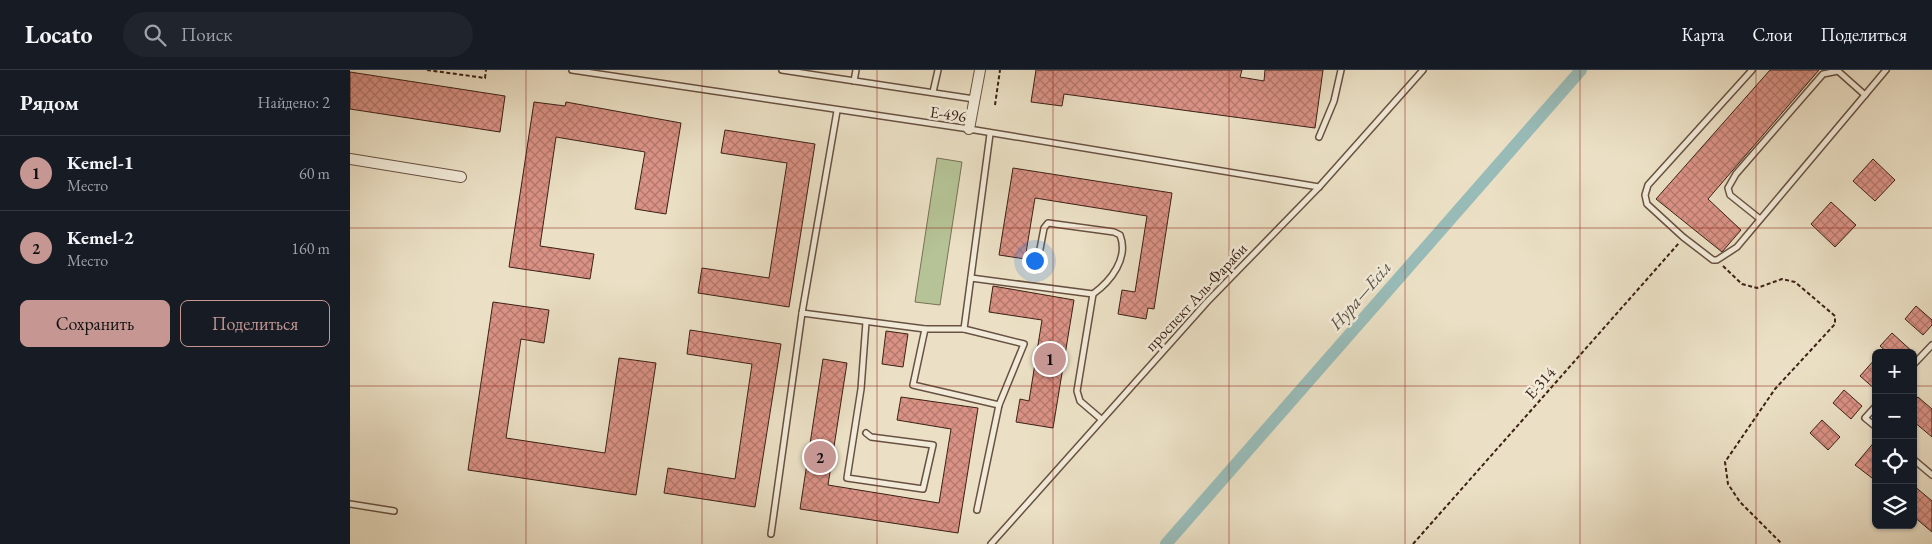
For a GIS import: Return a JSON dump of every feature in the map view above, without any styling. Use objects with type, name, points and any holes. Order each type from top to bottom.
[{"type":"street","points":[[968,129],[980,70]]},
{"type":"street","points":[[350,159],[461,177]]},
{"type":"lane","name":"E-496","points":[[572,70],[837,111],[968,129],[1319,187]]},
{"type":"lane","points":[[782,70],[975,99]]},
{"type":"lane","points":[[854,81],[856,70]]},
{"type":"lane","points":[[933,92],[938,70]]},
{"type":"lane","points":[[1319,137],[1334,101],[1341,70]]},
{"type":"lane","name":"проспект Аль-Фараби","points":[[991,544],[1207,302],[1319,187],[1423,70]]},
{"type":"lane","points":[[1752,70],[1648,185],[1645,195],[1647,204],[1713,260],[1717,260],[1737,247],[1886,70]]},
{"type":"lane","points":[[1760,219],[1730,195],[1728,188],[1736,174],[1823,74],[1838,71],[1865,95]]},
{"type":"lane","points":[[771,534],[802,313],[837,111]]},
{"type":"lane","points":[[964,329],[990,134]]},
{"type":"lane","points":[[1036,270],[1044,228],[1048,223],[1114,232],[1120,235],[1122,240],[1119,266],[1106,284],[1093,294],[1077,391],[1080,401],[1101,419]]},
{"type":"lane","points":[[971,278],[1093,294]]},
{"type":"lane","points":[[802,313],[926,329],[964,329],[1024,344],[999,405],[978,510]]},
{"type":"lane","points":[[866,322],[861,389],[847,478],[923,489],[933,445],[872,437],[866,433]]},
{"type":"lane","points":[[926,329],[913,385],[999,405]]},
{"type":"lane","points":[[1917,361],[1932,345]]},
{"type":"lane","points":[[1872,410],[1865,418],[1872,424]]},
{"type":"lane","points":[[1917,462],[1932,475]]},
{"type":"lane","points":[[350,504],[394,511]]},
{"type":"path","points":[[427,70],[485,78],[486,70]]},
{"type":"path","points":[[995,105],[1000,70]]},
{"type":"path","name":"E-314","points":[[1413,544],[1684,237]]},
{"type":"path","points":[[1717,260],[1742,284],[1757,288],[1782,279],[1795,282],[1835,316],[1835,324],[1775,388],[1726,462],[1728,484],[1740,502],[1782,544]]},
{"type":"green space","points":[[937,158],[962,162],[940,305],[915,302]]},
{"type":"building","points":[[1036,70],[1242,70],[1240,77],[1264,81],[1265,70],[1323,70],[1315,128],[1064,94],[1062,106],[1031,102]]},
{"type":"building","points":[[1770,70],[1819,70],[1708,199],[1741,230],[1722,252],[1656,199]]},
{"type":"building","points":[[350,72],[505,96],[500,132],[350,109]]},
{"type":"building","points":[[534,102],[565,106],[566,102],[681,123],[666,214],[635,209],[645,152],[556,137],[540,246],[594,254],[590,279],[509,267]]},
{"type":"building","points":[[725,130],[815,144],[789,307],[698,293],[702,268],[769,278],[787,163],[721,153]]},
{"type":"building","points":[[1873,159],[1895,180],[1875,201],[1853,181]]},
{"type":"building","points":[[1013,168],[1172,193],[1154,309],[1148,308],[1146,319],[1118,314],[1122,290],[1135,292],[1147,216],[1035,198],[1025,259],[999,255]]},
{"type":"building","points":[[1831,202],[1856,225],[1835,247],[1811,224]]},
{"type":"building","points":[[993,286],[1074,300],[1053,428],[1016,422],[1020,399],[1029,401],[1042,320],[989,312]]},
{"type":"building","points":[[493,302],[549,310],[544,343],[521,339],[506,438],[605,453],[619,358],[656,363],[636,495],[468,470]]},
{"type":"building","points":[[1916,306],[1932,320],[1932,325],[1923,335],[1905,319]]},
{"type":"building","points":[[690,330],[781,344],[755,507],[664,493],[668,468],[735,479],[752,364],[687,354]]},
{"type":"building","points":[[886,331],[908,334],[903,367],[882,364]]},
{"type":"building","points":[[1892,333],[1910,349],[1883,349],[1880,346]]},
{"type":"building","points":[[823,359],[847,363],[828,485],[939,503],[951,429],[897,420],[901,397],[978,408],[958,533],[800,509]]},
{"type":"building","points":[[1872,362],[1872,386],[1860,376]]},
{"type":"building","points":[[1844,390],[1862,406],[1851,419],[1833,403]]},
{"type":"building","points":[[1917,398],[1932,409],[1932,437],[1917,424]]},
{"type":"building","points":[[1822,420],[1840,437],[1828,450],[1810,433]]},
{"type":"building","points":[[1872,445],[1872,478],[1855,465]]},
{"type":"building","points":[[1917,488],[1932,501],[1932,532],[1917,519]]},
{"type":"waterway","name":"Нура—Есіл","points":[[1166,544],[1581,70]]},
{"type":"place","name":"Kemel-1","points":[[1050,359]]},
{"type":"place","name":"Kemel-2","points":[[820,457]]}]
